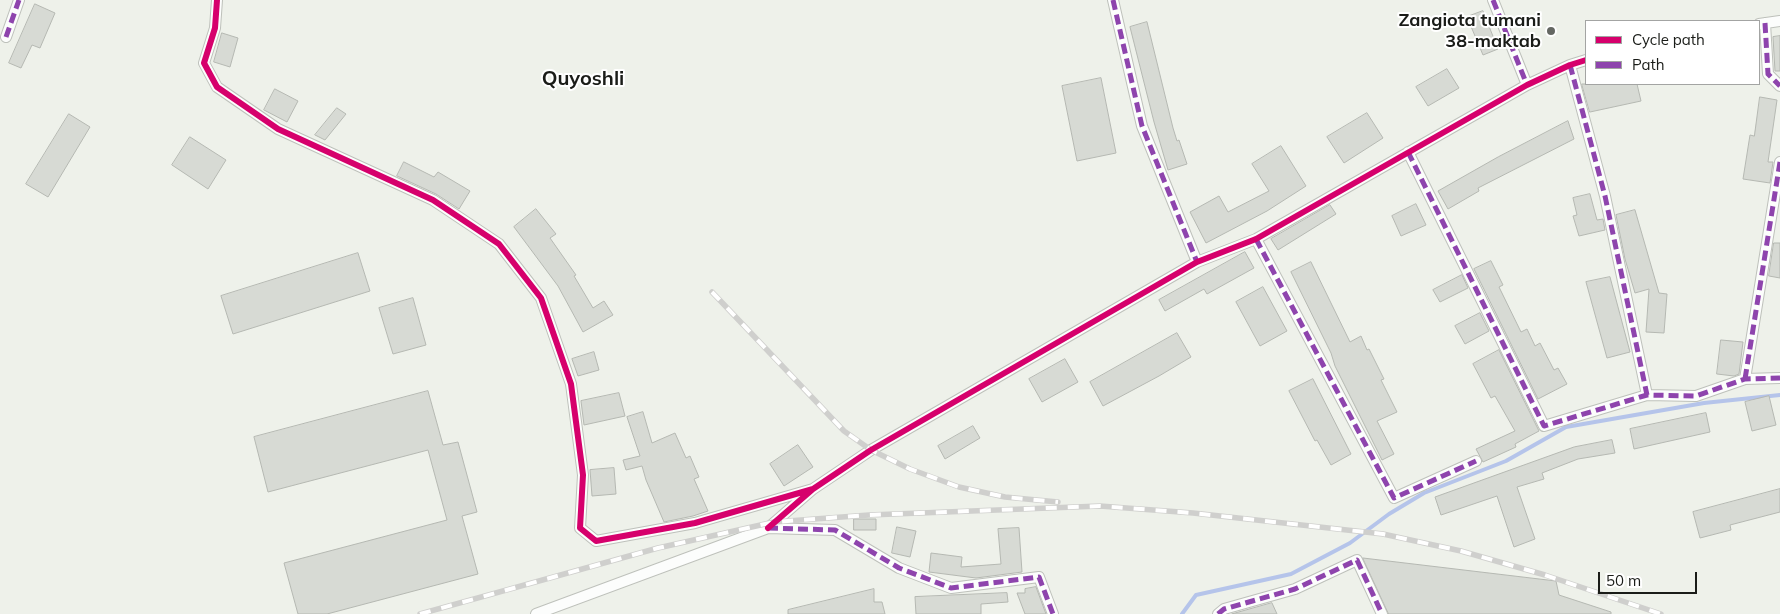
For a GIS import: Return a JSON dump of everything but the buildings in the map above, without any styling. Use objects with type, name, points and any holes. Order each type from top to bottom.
[{"type":"street","points":[[6,37],[18,0]]},
{"type":"street","points":[[217,0],[215,28],[204,63],[217,87],[278,129],[433,200],[499,244],[540,298],[570,384],[583,475],[580,528],[596,541],[695,523],[813,489]]},
{"type":"street","points":[[1113,0],[1142,126],[1197,262]]},
{"type":"street","points":[[1494,0],[1527,85]]},
{"type":"street","points":[[1780,21],[1762,24],[1768,74],[1780,86]]},
{"type":"street","points":[[536,614],[768,528],[813,489],[871,450],[1197,262],[1256,239],[1527,85],[1570,65],[1585,60]]},
{"type":"street","points":[[1570,65],[1605,196],[1647,395]]},
{"type":"street","points":[[1408,152],[1544,426],[1647,395],[1696,396],[1745,379],[1780,378]]},
{"type":"street","points":[[1745,379],[1780,162]]},
{"type":"street","points":[[1256,239],[1394,498],[1476,461]]},
{"type":"street","points":[[768,528],[835,530],[899,568],[951,588],[1039,578],[1053,614]]},
{"type":"street","points":[[1218,614],[1224,609],[1296,589],[1356,560],[1382,614]]},
{"type":"waterway","points":[[1182,614],[1196,595],[1291,574],[1350,543],[1389,514],[1424,493],[1506,461],[1566,427],[1704,403],[1780,395]]},
{"type":"railway","points":[[712,292],[844,431],[871,450],[910,469],[959,487],[1005,497],[1058,502]]},
{"type":"railway","points":[[420,614],[658,548],[774,522],[869,515],[1100,506],[1193,513],[1383,534],[1461,551],[1545,575],[1661,614]]},
{"type":"marked path","points":[[6,37],[19,0]]},
{"type":"marked path","points":[[1113,0],[1142,126],[1197,262]]},
{"type":"marked path","points":[[1493,0],[1527,85]]},
{"type":"marked path","points":[[1765,23],[1768,74],[1780,86]]},
{"type":"marked path","points":[[1570,65],[1605,196],[1647,395]]},
{"type":"marked path","points":[[1408,152],[1544,426],[1647,395],[1696,396],[1745,379],[1780,378]]},
{"type":"marked path","points":[[1745,379],[1780,162]]},
{"type":"marked path","points":[[1256,239],[1394,498],[1476,461]]},
{"type":"marked path","points":[[768,528],[835,530],[899,568],[951,588],[1039,577],[1053,614]]},
{"type":"marked path","points":[[1218,614],[1224,609],[1295,589],[1357,560],[1382,614]]},
{"type":"cycle path","points":[[217,0],[215,28],[204,63],[217,87],[278,129],[433,200],[499,244],[541,298],[571,384],[583,475],[580,528],[596,541],[695,523],[813,489]]},
{"type":"cycle path","points":[[768,528],[813,489],[871,450],[1197,262],[1256,239],[1527,85],[1570,65],[1585,60]]},
{"type":"place","name":"Zangiota tumani 38-maktab","points":[[1551,31]]},
{"type":"district","name":"Quyoshli","points":[[583,79]]}]
